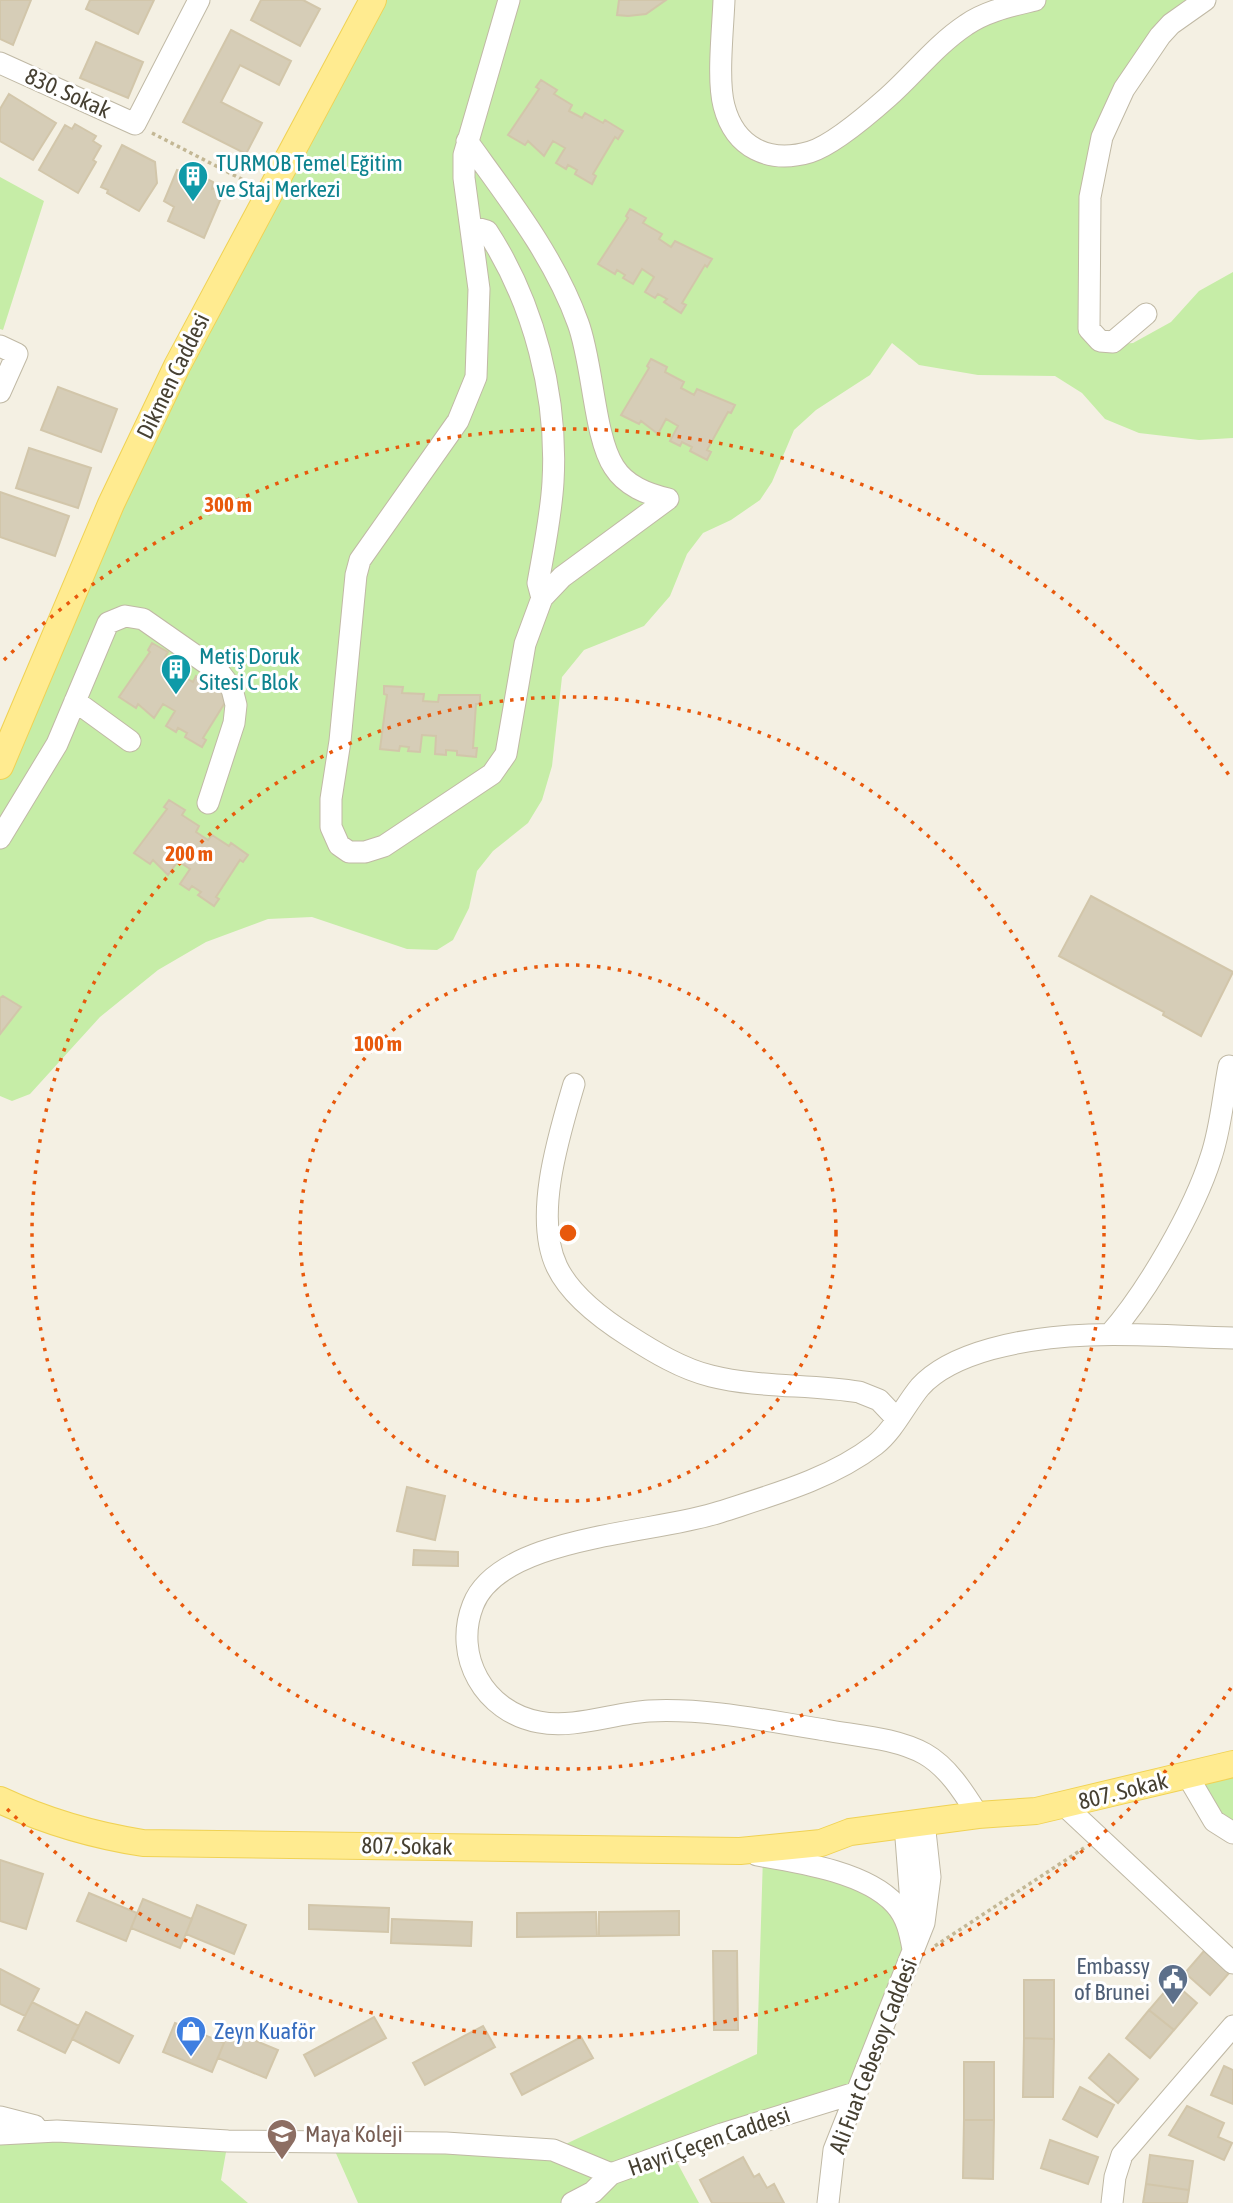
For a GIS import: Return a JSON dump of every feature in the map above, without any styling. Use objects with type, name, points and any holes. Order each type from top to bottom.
[{"type":"main road","name":"Dikmen Caddesi","points":[[0,766],[111,504],[190,340],[373,0]]},
{"type":"main road","name":"807. Sokak","points":[[0,1801],[43,1820],[89,1834],[143,1843],[740,1851],[821,1843],[853,1850],[978,1815],[1012,1814],[1064,1805],[1233,1763]]},
{"type":"main road","name":"807. Sokak","points":[[915,1832],[982,1831],[1012,1814]]},
{"type":"street","points":[[142,128],[199,0]]},
{"type":"street","points":[[467,141],[527,225],[567,296],[589,355],[605,445],[615,468],[639,490],[668,499],[562,577],[542,598],[525,645],[506,754],[492,774],[384,846],[365,852],[349,852],[339,845],[331,827],[331,799],[340,741],[356,575],[367,548],[458,421],[470,398],[476,377],[480,325],[473,227],[464,178],[467,141],[509,0]]},
{"type":"street","points":[[724,0],[723,105],[734,129],[748,147],[767,154],[787,156],[810,152],[824,145],[887,98],[966,25],[995,10],[1035,0]]},
{"type":"street","points":[[1146,314],[1125,335],[1113,342],[1100,341],[1089,329],[1089,217],[1097,155],[1115,103],[1146,56],[1171,24],[1205,0]]},
{"type":"street","name":"830. Sokak","points":[[0,63],[142,128]]},
{"type":"street","points":[[473,227],[487,230],[515,281],[531,323],[548,397],[553,480],[538,583],[542,598]]},
{"type":"street","points":[[0,392],[8,350]]},
{"type":"street","points":[[0,838],[57,744],[107,623],[125,616],[143,619],[219,671],[232,689],[236,714],[208,803]]},
{"type":"street","points":[[75,701],[130,741]]},
{"type":"street","points":[[1110,1334],[1136,1304],[1193,1200],[1212,1156],[1229,1066]]},
{"type":"street","points":[[574,1084],[557,1141],[548,1223],[550,1248],[557,1269],[582,1300],[606,1322],[655,1353],[710,1376],[859,1392],[878,1400],[897,1419]]},
{"type":"street","points":[[978,1815],[957,1783],[927,1755],[897,1743],[726,1714],[653,1711],[572,1722],[539,1722],[510,1711],[486,1692],[467,1658],[465,1627],[474,1600],[494,1576],[523,1558],[571,1542],[703,1518],[838,1468],[878,1443],[923,1384],[950,1364],[987,1350],[1032,1339],[1084,1333],[1233,1338]]},
{"type":"street","points":[[1187,1775],[1214,1821],[1233,1833]]},
{"type":"street","points":[[1064,1805],[1233,1963]]},
{"type":"street","name":"Ali Fuat Cebesoy Caddesi","points":[[828,2203],[834,2150],[910,1957],[915,1832]]},
{"type":"street","points":[[740,1851],[830,1871],[877,1891],[900,1912],[909,1926],[910,1957]]},
{"type":"street","points":[[1112,2203],[1115,2177],[1122,2155],[1233,2026]]},
{"type":"street","name":"Hayri Çeçen Caddesi","points":[[572,2203],[593,2192],[611,2174],[722,2134],[855,2093]]},
{"type":"street","points":[[0,2117],[57,2131]]},
{"type":"street","points":[[0,2134],[57,2131],[228,2141],[446,2143],[553,2150],[611,2174]]},
{"type":"path","points":[[142,128],[269,193]]},
{"type":"path","points":[[910,1957],[1100,1838]]},
{"type":"green space","points":[[373,0],[724,0],[722,68],[748,147],[810,152],[936,50],[1035,0],[1186,0],[1131,64],[1102,119],[1083,329],[1107,345],[1133,343],[1171,322],[1199,291],[1233,272],[1233,438],[1199,440],[1139,433],[1105,419],[1082,393],[1055,376],[978,375],[919,365],[892,343],[870,375],[816,410],[794,430],[772,482],[760,500],[731,520],[703,533],[687,554],[670,596],[644,626],[584,650],[562,677],[552,766],[542,800],[528,823],[493,851],[477,871],[469,908],[453,940],[437,950],[407,949],[312,917],[268,919],[206,942],[158,970],[100,1017],[30,1094],[12,1101],[0,1096],[0,766],[74,590]]},
{"type":"green space","points":[[0,177],[44,201],[3,330],[0,329]]},
{"type":"green space","points":[[1233,1764],[1233,1833],[1187,1775]]},
{"type":"green space","points":[[763,1856],[877,1891],[913,1949],[855,2093],[672,2153],[699,2203],[358,2203],[331,2142],[553,2150],[757,2054]]},
{"type":"green space","points":[[0,2134],[228,2141],[221,2180],[248,2203],[0,2203]]},
{"type":"building","points":[[0,0],[31,0],[13,45],[0,39]]},
{"type":"building","points":[[90,0],[154,0],[138,34],[86,9]]},
{"type":"building","points":[[261,0],[303,0],[320,9],[300,46],[251,20]]},
{"type":"building","points":[[619,0],[666,0],[646,14],[628,16],[617,15]]},
{"type":"building","points":[[231,30],[291,61],[279,85],[240,65],[221,102],[262,123],[246,154],[183,122]]},
{"type":"building","points":[[96,42],[143,62],[128,98],[80,78]]},
{"type":"building","points":[[541,80],[557,90],[554,94],[572,105],[569,111],[582,118],[585,113],[603,123],[605,120],[623,131],[618,139],[615,137],[593,174],[596,176],[592,184],[575,174],[577,170],[568,165],[566,169],[556,163],[565,148],[553,141],[544,156],[528,141],[525,145],[508,135],[539,89],[536,87]]},
{"type":"building","points":[[9,94],[56,123],[33,160],[0,141],[0,109]]},
{"type":"building","points":[[75,124],[96,136],[93,141],[101,146],[93,160],[96,162],[78,193],[39,170],[65,125],[72,129]]},
{"type":"building","points":[[122,145],[155,162],[157,183],[139,211],[101,187]]},
{"type":"building","name":"TURMOB Temel Eğitim ve Staj Merkezi","points":[[186,168],[213,182],[212,189],[217,188],[221,198],[204,238],[168,221],[174,207],[164,201],[177,170],[183,172]]},
{"type":"building","points":[[630,209],[646,218],[643,223],[662,234],[659,239],[671,247],[675,241],[712,259],[707,267],[705,265],[682,303],[686,305],[681,313],[664,302],[667,299],[658,294],[655,298],[645,292],[654,277],[642,269],[633,284],[617,270],[615,274],[598,264],[628,218],[626,216]]},
{"type":"building","points":[[651,359],[667,367],[665,372],[684,382],[681,388],[694,395],[697,389],[735,405],[731,413],[728,412],[707,450],[711,452],[707,460],[690,451],[692,447],[682,442],[680,446],[670,441],[678,426],[666,419],[658,434],[641,421],[639,424],[621,415],[649,368],[647,366]]},
{"type":"building","points":[[58,387],[117,409],[101,452],[41,430]]},
{"type":"building","points":[[29,448],[91,468],[78,508],[16,488]]},
{"type":"building","points":[[0,492],[69,516],[55,556],[0,537]]},
{"type":"building","name":"Metiş Doruk Sitesi C Blok","points":[[152,643],[168,652],[165,657],[183,668],[180,674],[193,682],[196,676],[213,686],[215,683],[229,702],[226,701],[203,738],[206,740],[202,747],[185,737],[187,733],[178,728],[176,732],[166,726],[175,711],[163,704],[154,718],[138,704],[136,708],[119,697],[150,652],[148,650]]},
{"type":"building","points":[[384,686],[403,687],[402,693],[424,694],[423,701],[438,702],[439,695],[480,695],[480,704],[476,704],[473,748],[477,748],[476,757],[457,755],[457,751],[446,750],[446,755],[435,754],[436,736],[422,735],[420,752],[408,751],[409,747],[400,746],[399,751],[380,749],[387,695],[384,694]]},
{"type":"building","points":[[169,800],[185,810],[182,815],[199,826],[196,832],[208,840],[212,835],[229,846],[231,843],[248,855],[243,862],[240,860],[216,897],[219,899],[214,906],[198,895],[201,892],[192,886],[189,890],[180,884],[190,869],[178,861],[168,875],[153,860],[150,864],[134,853],[167,809],[164,807]]},
{"type":"building","points":[[1091,896],[1233,972],[1201,1036],[1163,1015],[1164,1012],[1059,956]]},
{"type":"building","points":[[3,996],[21,1007],[0,1034],[0,998]]},
{"type":"building","points":[[407,1487],[445,1496],[435,1540],[397,1531]]},
{"type":"building","points":[[414,1550],[458,1552],[458,1566],[413,1565]]},
{"type":"building","points":[[0,1860],[43,1874],[26,1929],[0,1921]]},
{"type":"building","points":[[89,1893],[137,1913],[126,1941],[77,1921]]},
{"type":"building","points":[[143,1899],[192,1919],[180,1948],[131,1928]]},
{"type":"building","points":[[197,1905],[246,1925],[234,1954],[186,1934]]},
{"type":"building","points":[[309,1905],[389,1908],[388,1932],[309,1929]]},
{"type":"building","points":[[679,1911],[679,1935],[599,1936],[599,1912]]},
{"type":"building","points":[[596,1912],[597,1936],[517,1937],[517,1913]]},
{"type":"building","points":[[392,1919],[472,1922],[471,1946],[391,1943]]},
{"type":"building","points":[[713,1951],[737,1951],[738,2030],[714,2030]]},
{"type":"building","points":[[1204,1951],[1229,1973],[1210,1995],[1185,1973]]},
{"type":"building","points":[[0,1969],[39,1989],[25,2016],[0,2004]]},
{"type":"building","points":[[1024,1980],[1054,1980],[1054,2039],[1024,2038]]},
{"type":"building","name":"Embassy of Brunei","points":[[1173,1982],[1197,2003],[1174,2030],[1149,2010]]},
{"type":"building","points":[[32,2002],[79,2026],[65,2053],[18,2030]]},
{"type":"building","points":[[1149,2010],[1174,2030],[1150,2058],[1126,2038]]},
{"type":"building","points":[[86,2012],[133,2036],[119,2063],[72,2039]]},
{"type":"building","points":[[374,2017],[386,2038],[315,2076],[304,2055]]},
{"type":"building","points":[[175,2023],[224,2043],[212,2072],[163,2052]]},
{"type":"building","points":[[483,2026],[495,2047],[425,2085],[413,2063]]},
{"type":"building","points":[[229,2030],[278,2050],[266,2078],[218,2058]]},
{"type":"building","points":[[581,2037],[593,2058],[522,2095],[511,2074]]},
{"type":"building","points":[[1024,2038],[1054,2039],[1053,2097],[1023,2097]]},
{"type":"building","points":[[1109,2054],[1138,2079],[1118,2103],[1089,2078]]},
{"type":"building","points":[[964,2062],[994,2062],[994,2120],[964,2120]]},
{"type":"building","points":[[1224,2066],[1233,2070],[1233,2104],[1211,2095]]},
{"type":"building","points":[[1080,2087],[1114,2105],[1097,2137],[1063,2119]]},
{"type":"building","points":[[1187,2106],[1224,2123],[1218,2137],[1232,2143],[1224,2160],[1169,2135]]},
{"type":"building","points":[[964,2120],[994,2120],[993,2179],[963,2178]]},
{"type":"building","points":[[1050,2140],[1098,2157],[1088,2184],[1041,2168]]},
{"type":"building","points":[[1150,2155],[1193,2161],[1189,2190],[1146,2184]]},
{"type":"building","points":[[743,2157],[754,2177],[759,2174],[767,2188],[774,2184],[784,2203],[712,2203],[700,2180]]},
{"type":"building","points":[[1146,2184],[1189,2190],[1187,2203],[1143,2203]]},
{"type":"place","name":"TURMOB Temel Eğitim ve Staj Merkezi","points":[[193,203]]},
{"type":"place","name":"Metiş Doruk Sitesi C Blok","points":[[176,696]]},
{"type":"place","name":"Embassy of Brunei","points":[[1173,2006]]},
{"type":"place","name":"Zeyn Kuaför","points":[[191,2058]]},
{"type":"place","name":"Maya Koleji","points":[[282,2161]]}]
